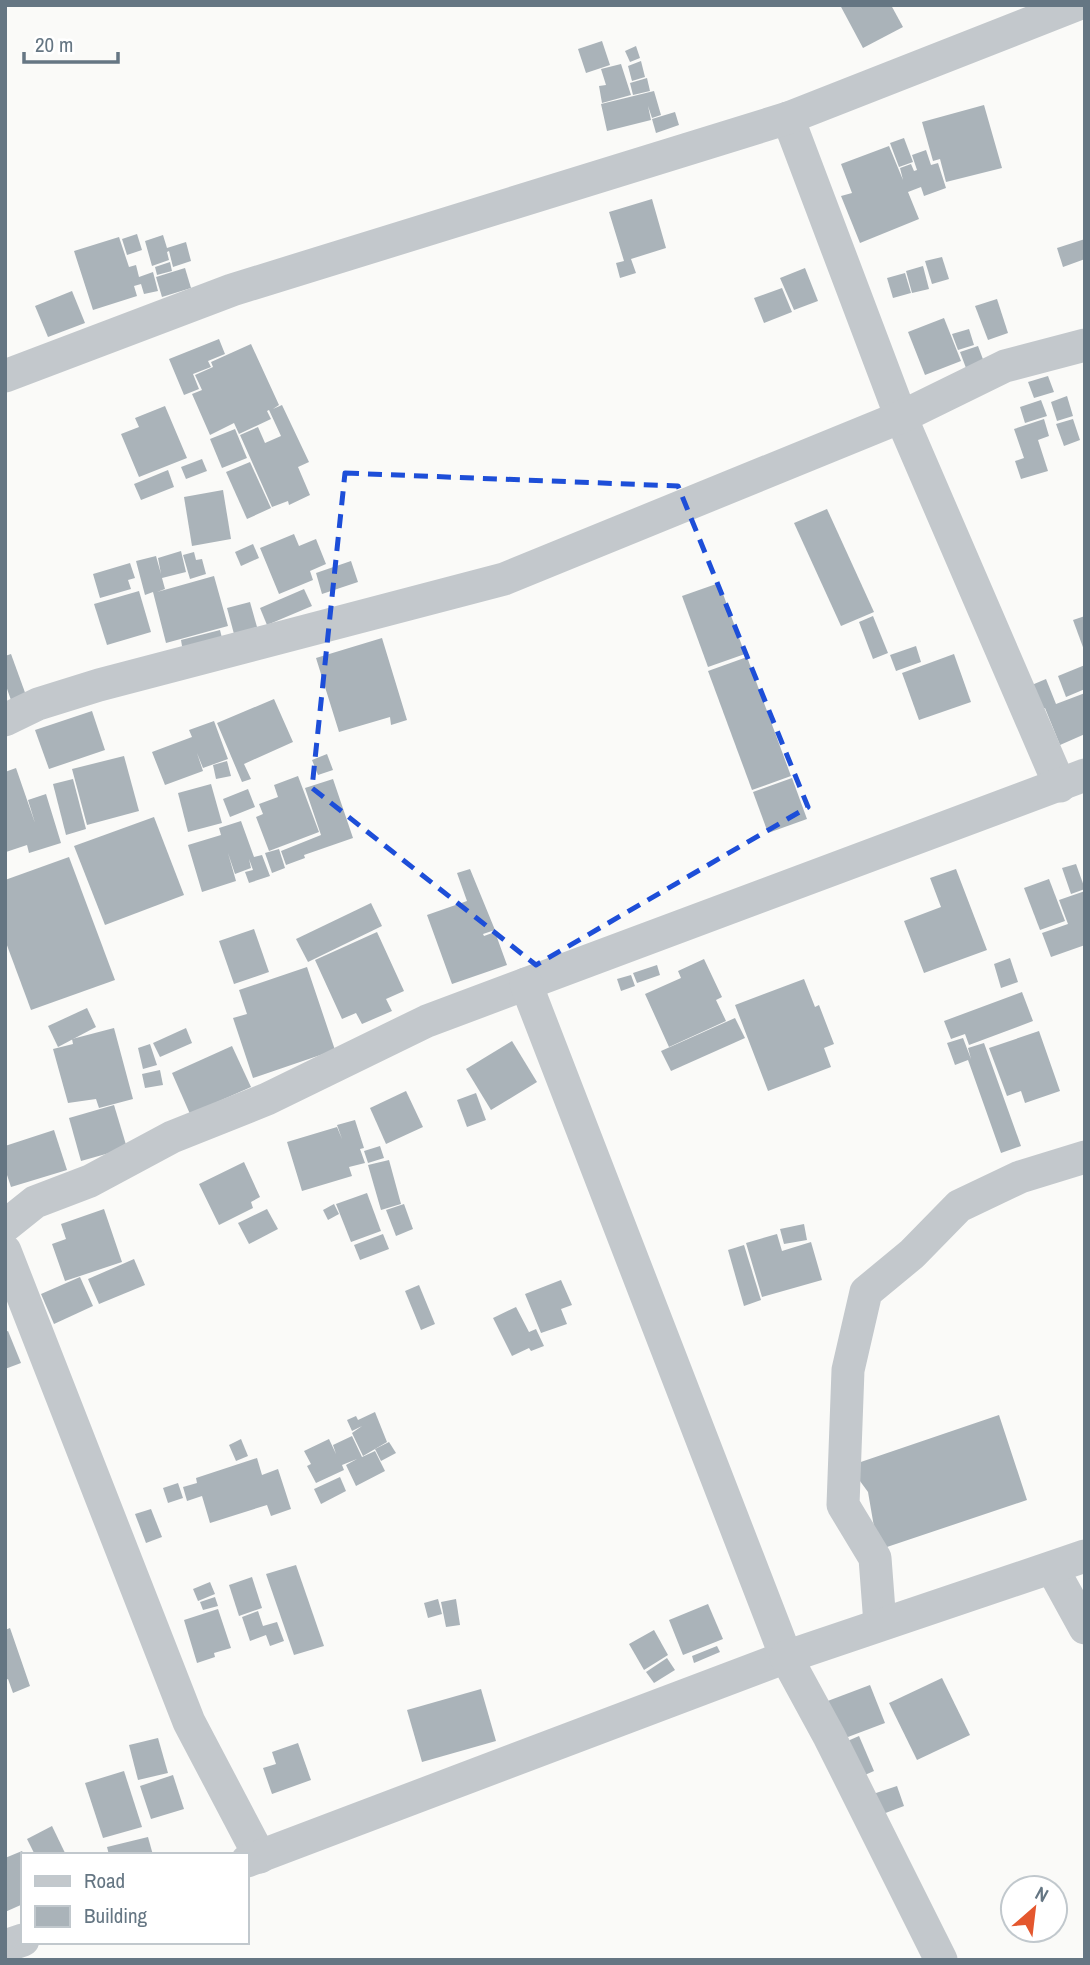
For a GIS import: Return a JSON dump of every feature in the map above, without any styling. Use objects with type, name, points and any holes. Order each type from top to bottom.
[{"type":"street","points":[[5,376],[232,290],[788,118],[1076,5]]},
{"type":"street","points":[[5,1226],[35,1202],[90,1181],[172,1137],[267,1099],[427,1021],[1073,781],[901,417],[788,118]]},
{"type":"street","points":[[5,720],[38,704],[99,685],[504,579],[901,417],[1005,366],[1085,345]]},
{"type":"street","points":[[526,984],[786,1657],[829,1736],[941,1960]]},
{"type":"street","points":[[880,1624],[875,1558],[843,1505],[848,1370],[866,1292],[912,1254],[959,1206],[1020,1177],[1085,1157]]},
{"type":"street","points":[[5,1251],[189,1723],[253,1859],[786,1657],[1085,1556]]},
{"type":"street","points":[[1052,1568],[1085,1628]]},
{"type":"highlighted area","points":[[345,473],[678,486],[808,807],[536,965],[312,788]]},
{"type":"building","points":[[840,5],[891,5],[903,27],[863,48]]},
{"type":"building","points":[[602,41],[610,65],[586,73],[578,49]]},
{"type":"building","points":[[636,46],[640,58],[630,62],[625,51]]},
{"type":"building","points":[[641,61],[645,77],[632,81],[628,66]]},
{"type":"building","points":[[621,64],[631,95],[602,103],[599,86],[606,85],[601,69]]},
{"type":"building","points":[[647,78],[650,91],[633,95],[630,83]]},
{"type":"building","points":[[654,91],[661,115],[652,118],[648,106],[651,120],[607,131],[601,104]]},
{"type":"building","points":[[984,105],[1002,168],[946,182],[940,159],[933,161],[922,122]]},
{"type":"building","points":[[675,112],[679,125],[656,133],[652,119]]},
{"type":"building","points":[[904,138],[913,162],[899,167],[890,143]]},
{"type":"building","points":[[889,146],[903,180],[900,168],[911,164],[914,171],[917,170],[912,155],[926,150],[931,165],[938,163],[946,188],[924,196],[921,187],[908,192],[919,219],[860,243],[841,196],[852,193],[841,164]]},
{"type":"building","points":[[652,199],[666,248],[631,259],[636,273],[620,278],[616,263],[624,261],[609,212]]},
{"type":"building","points":[[137,234],[142,250],[127,255],[122,239]]},
{"type":"building","points":[[163,235],[167,248],[186,242],[191,261],[173,267],[169,251],[169,260],[152,266],[145,241]]},
{"type":"building","points":[[119,237],[129,267],[136,265],[139,277],[153,272],[158,291],[144,294],[141,284],[134,286],[137,296],[93,310],[74,251]]},
{"type":"building","points":[[1085,239],[1085,259],[1063,267],[1057,248]]},
{"type":"building","points":[[942,257],[949,279],[932,284],[925,261]]},
{"type":"building","points":[[170,262],[172,271],[157,275],[155,267]]},
{"type":"building","points":[[923,266],[929,289],[912,293],[906,271]]},
{"type":"building","points":[[185,268],[191,288],[162,297],[156,277]]},
{"type":"building","points":[[805,268],[818,301],[794,310],[780,278]]},
{"type":"building","points":[[905,273],[911,293],[893,298],[887,278]]},
{"type":"building","points":[[782,288],[792,312],[764,323],[754,298]]},
{"type":"building","points":[[72,291],[85,323],[48,337],[35,306]]},
{"type":"building","points":[[997,299],[1008,333],[988,340],[975,306]]},
{"type":"building","points":[[944,318],[961,361],[925,375],[908,332]]},
{"type":"building","points":[[969,329],[974,345],[958,350],[952,334]]},
{"type":"building","points":[[219,339],[225,354],[208,361],[211,367],[193,374],[199,389],[184,395],[169,359]]},
{"type":"building","points":[[251,344],[279,405],[273,409],[282,405],[309,462],[298,467],[310,495],[289,505],[288,501],[272,507],[240,435],[258,427],[265,443],[281,436],[269,410],[267,411],[271,419],[239,434],[234,423],[210,435],[192,394],[202,390],[195,375],[213,367],[211,362]]},
{"type":"building","points":[[978,346],[984,362],[966,368],[960,352]]},
{"type":"building","points":[[1048,376],[1054,392],[1034,398],[1028,382]]},
{"type":"building","points":[[1067,396],[1073,416],[1057,421],[1051,402]]},
{"type":"building","points":[[1041,400],[1047,416],[1025,423],[1020,407]]},
{"type":"building","points":[[165,406],[187,458],[139,477],[121,434],[139,427],[135,418]]},
{"type":"building","points":[[1044,419],[1049,436],[1038,440],[1048,471],[1021,479],[1015,461],[1024,458],[1014,429]]},
{"type":"building","points":[[1073,419],[1080,440],[1064,446],[1056,424]]},
{"type":"building","points":[[235,429],[247,458],[222,468],[210,439]]},
{"type":"building","points":[[202,459],[207,471],[186,479],[181,467]]},
{"type":"building","points":[[250,462],[271,508],[247,519],[226,472]]},
{"type":"building","points":[[168,470],[174,487],[141,500],[134,484]]},
{"type":"building","points":[[223,490],[231,539],[192,546],[184,497]]},
{"type":"building","points":[[827,509],[874,612],[841,626],[794,523]]},
{"type":"building","points":[[294,534],[299,546],[316,539],[326,564],[310,571],[313,580],[279,594],[260,548]]},
{"type":"building","points":[[253,544],[259,558],[241,566],[235,552]]},
{"type":"building","points":[[181,551],[186,572],[162,578],[165,589],[157,592],[214,576],[228,626],[166,643],[153,592],[145,595],[136,561],[156,556],[161,574],[158,558]]},
{"type":"building","points":[[194,552],[196,560],[202,559],[206,574],[190,579],[183,555]]},
{"type":"building","points":[[351,561],[358,582],[322,594],[316,573]]},
{"type":"building","points":[[130,563],[135,578],[128,580],[131,589],[100,598],[93,574]]},
{"type":"building","points":[[719,583],[745,654],[708,667],[682,596]]},
{"type":"building","points":[[304,589],[312,606],[267,625],[260,608]]},
{"type":"building","points":[[139,591],[151,632],[107,645],[94,604]]},
{"type":"building","points":[[250,602],[257,627],[234,634],[227,608]]},
{"type":"building","points":[[873,616],[888,653],[873,659],[859,622]]},
{"type":"building","points":[[1085,616],[1085,650],[1084,650],[1073,620]]},
{"type":"building","points":[[220,630],[224,646],[182,646],[181,640]]},
{"type":"building","points":[[382,638],[407,720],[391,725],[390,717],[339,732],[316,658]]},
{"type":"building","points":[[916,646],[921,662],[896,671],[890,655]]},
{"type":"building","points":[[11,654],[27,698],[12,703],[5,683],[5,656]]},
{"type":"building","points":[[954,654],[971,702],[919,720],[902,673]]},
{"type":"building","points":[[747,657],[791,776],[752,790],[708,671]]},
{"type":"building","points":[[1085,665],[1085,689],[1066,697],[1058,676]]},
{"type":"building","points":[[1046,679],[1056,704],[1085,693],[1085,734],[1060,745],[1045,708],[1036,711],[1027,687]]},
{"type":"building","points":[[274,699],[293,742],[244,764],[251,779],[242,782],[217,723]]},
{"type":"building","points":[[92,711],[105,750],[49,769],[35,730]]},
{"type":"building","points":[[214,721],[228,759],[203,768],[197,753],[203,771],[165,785],[152,752],[192,737],[189,730]]},
{"type":"building","points":[[327,754],[333,770],[318,775],[312,760]]},
{"type":"building","points":[[124,756],[139,811],[87,825],[72,769]]},
{"type":"building","points":[[227,761],[231,776],[216,779],[213,765]]},
{"type":"building","points":[[16,768],[35,823],[28,800],[46,794],[61,843],[29,853],[27,845],[6,852],[5,772]]},
{"type":"building","points":[[298,776],[319,832],[269,851],[256,817],[263,814],[259,804],[278,797],[274,785]]},
{"type":"building","points":[[792,778],[807,819],[768,833],[753,792]]},
{"type":"building","points":[[73,779],[86,829],[66,835],[53,784]]},
{"type":"building","points":[[333,779],[353,838],[304,855],[305,858],[286,865],[281,851],[321,835],[305,788]]},
{"type":"building","points":[[211,784],[222,823],[188,832],[178,793]]},
{"type":"building","points":[[248,789],[255,807],[230,817],[223,799]]},
{"type":"building","points":[[154,817],[184,895],[105,925],[74,846]]},
{"type":"building","points":[[241,821],[254,857],[262,855],[270,876],[249,883],[245,872],[253,870],[249,859],[251,868],[235,874],[228,853],[236,881],[202,892],[188,845],[221,835],[219,828]]},
{"type":"building","points":[[279,849],[285,868],[272,873],[265,853]]},
{"type":"building","points":[[69,857],[115,980],[31,1010],[5,940],[5,880]]},
{"type":"building","points":[[1076,864],[1085,889],[1071,894],[1062,868]]},
{"type":"building","points":[[470,869],[495,930],[483,934],[484,936],[495,932],[507,965],[452,984],[427,915],[467,901],[457,873]]},
{"type":"building","points":[[956,869],[987,950],[924,973],[904,921],[941,907],[930,878]]},
{"type":"building","points":[[1049,879],[1065,921],[1040,930],[1024,888]]},
{"type":"building","points":[[1085,891],[1085,945],[1051,957],[1042,933],[1068,924],[1059,900]]},
{"type":"building","points":[[371,903],[382,926],[308,962],[296,939]]},
{"type":"building","points":[[254,929],[269,972],[234,984],[219,941]]},
{"type":"building","points":[[377,932],[404,991],[386,999],[392,1011],[362,1024],[356,1013],[342,1019],[315,960]]},
{"type":"building","points":[[1010,958],[1018,982],[1001,988],[994,964]]},
{"type":"building","points":[[704,959],[722,997],[716,1000],[726,1021],[669,1047],[645,994],[681,978],[678,971]]},
{"type":"building","points":[[657,965],[660,975],[637,983],[633,973]]},
{"type":"building","points":[[307,967],[335,1050],[253,1078],[233,1018],[247,1014],[239,990]]},
{"type":"building","points":[[631,975],[635,986],[621,991],[617,979]]},
{"type":"building","points":[[804,979],[815,1007],[819,1005],[834,1044],[824,1048],[831,1067],[768,1091],[735,1005]]},
{"type":"building","points":[[1022,992],[1033,1021],[969,1045],[965,1034],[951,1039],[944,1021]]},
{"type":"building","points":[[87,1008],[96,1027],[58,1047],[48,1026]]},
{"type":"building","points":[[735,1018],[745,1038],[671,1071],[661,1051]]},
{"type":"building","points":[[114,1028],[133,1099],[99,1108],[96,1099],[68,1103],[53,1049],[73,1044],[72,1039]]},
{"type":"building","points":[[186,1028],[192,1043],[160,1057],[153,1043]]},
{"type":"building","points":[[1039,1031],[1060,1091],[1025,1103],[1021,1091],[1007,1096],[989,1048]]},
{"type":"building","points":[[963,1038],[971,1059],[968,1048],[984,1043],[1021,1146],[1001,1153],[968,1060],[955,1065],[947,1043]]},
{"type":"building","points":[[512,1041],[537,1082],[491,1110],[466,1069]]},
{"type":"building","points":[[150,1044],[157,1065],[143,1069],[138,1048]]},
{"type":"building","points":[[232,1046],[251,1087],[190,1114],[172,1073]]},
{"type":"building","points":[[160,1070],[163,1085],[145,1088],[142,1074]]},
{"type":"building","points":[[406,1091],[423,1127],[386,1144],[370,1108]]},
{"type":"building","points":[[476,1093],[486,1120],[467,1127],[457,1100]]},
{"type":"building","points":[[114,1105],[127,1148],[81,1161],[69,1118]]},
{"type":"building","points":[[355,1120],[364,1148],[360,1149],[365,1163],[349,1167],[352,1176],[302,1191],[287,1142],[337,1127],[342,1139],[337,1125]]},
{"type":"building","points":[[54,1130],[67,1170],[11,1187],[5,1169],[5,1146]]},
{"type":"building","points":[[380,1146],[384,1158],[368,1163],[364,1151]]},
{"type":"building","points":[[389,1160],[401,1204],[381,1210],[368,1165]]},
{"type":"building","points":[[244,1162],[260,1197],[251,1202],[253,1208],[219,1225],[199,1184]]},
{"type":"building","points":[[367,1193],[381,1231],[351,1242],[336,1204]]},
{"type":"building","points":[[334,1204],[339,1214],[328,1220],[323,1210]]},
{"type":"building","points":[[404,1204],[413,1229],[396,1236],[386,1210]]},
{"type":"building","points":[[104,1209],[122,1262],[65,1281],[52,1244],[66,1239],[61,1224]]},
{"type":"building","points":[[267,1209],[278,1229],[249,1244],[238,1223]]},
{"type":"building","points":[[804,1224],[807,1240],[784,1244],[780,1229]]},
{"type":"building","points":[[383,1234],[389,1249],[360,1260],[354,1245]]},
{"type":"building","points":[[777,1234],[782,1251],[811,1242],[822,1280],[762,1297],[746,1243]]},
{"type":"building","points":[[744,1245],[761,1300],[744,1306],[728,1250]]},
{"type":"building","points":[[134,1259],[145,1285],[99,1304],[88,1279]]},
{"type":"building","points":[[80,1277],[93,1306],[54,1324],[41,1294]]},
{"type":"building","points":[[561,1280],[572,1305],[561,1309],[567,1324],[541,1333],[525,1294]]},
{"type":"building","points":[[419,1285],[435,1324],[421,1330],[405,1291]]},
{"type":"building","points":[[516,1307],[529,1332],[536,1329],[544,1346],[531,1351],[529,1348],[512,1356],[493,1318]]},
{"type":"building","points":[[8,1331],[21,1363],[5,1369],[5,1332]]},
{"type":"building","points":[[375,1412],[387,1442],[363,1456],[352,1433],[362,1426],[352,1431],[347,1420],[356,1416],[358,1420]]},
{"type":"building","points":[[999,1415],[1027,1500],[878,1550],[868,1492],[849,1466]]},
{"type":"building","points":[[352,1436],[362,1457],[375,1451],[385,1471],[356,1486],[346,1465],[357,1459],[342,1465],[344,1470],[316,1483],[307,1466],[311,1464],[304,1451],[329,1439],[336,1454],[333,1445]]},
{"type":"building","points":[[241,1439],[248,1456],[236,1461],[229,1445]]},
{"type":"building","points":[[389,1442],[396,1453],[381,1461],[375,1449]]},
{"type":"building","points":[[257,1458],[262,1475],[278,1469],[291,1509],[271,1516],[267,1505],[210,1523],[202,1496],[187,1501],[183,1487],[197,1483],[196,1478]]},
{"type":"building","points":[[340,1477],[346,1491],[321,1504],[314,1489]]},
{"type":"building","points":[[178,1483],[183,1498],[168,1503],[163,1488]]},
{"type":"building","points":[[151,1509],[162,1537],[146,1543],[135,1514]]},
{"type":"building","points":[[296,1565],[324,1646],[294,1655],[266,1574]]},
{"type":"building","points":[[252,1577],[262,1608],[239,1616],[229,1585]]},
{"type":"building","points":[[210,1582],[215,1594],[198,1601],[193,1589]]},
{"type":"building","points":[[215,1597],[218,1606],[203,1610],[200,1602]]},
{"type":"building","points":[[438,1599],[442,1614],[428,1618],[424,1603]]},
{"type":"building","points":[[456,1599],[460,1625],[446,1627],[441,1602]]},
{"type":"building","points":[[708,1604],[723,1639],[683,1655],[669,1620]]},
{"type":"building","points":[[218,1609],[231,1648],[214,1653],[215,1657],[197,1663],[184,1620]]},
{"type":"building","points":[[258,1611],[263,1626],[277,1622],[284,1641],[270,1646],[266,1635],[250,1641],[242,1617]]},
{"type":"building","points":[[10,1628],[30,1686],[13,1693],[8,1679],[5,1680],[5,1630]]},
{"type":"building","points":[[654,1630],[668,1655],[644,1670],[629,1644]]},
{"type":"building","points":[[717,1646],[720,1652],[694,1663],[692,1656]]},
{"type":"building","points":[[667,1658],[675,1670],[654,1683],[646,1672]]},
{"type":"building","points":[[942,1678],[970,1735],[917,1760],[889,1703]]},
{"type":"building","points":[[870,1685],[885,1723],[840,1740],[825,1702]]},
{"type":"building","points":[[481,1689],[496,1741],[422,1762],[407,1710]]},
{"type":"building","points":[[859,1736],[874,1771],[858,1778],[843,1743]]},
{"type":"building","points":[[158,1738],[168,1773],[138,1780],[129,1745]]},
{"type":"building","points":[[298,1743],[311,1780],[272,1794],[263,1768],[276,1764],[272,1752]]},
{"type":"building","points":[[124,1771],[142,1827],[103,1838],[85,1783]]},
{"type":"building","points":[[173,1775],[184,1809],[151,1819],[140,1786]]},
{"type":"building","points":[[897,1786],[904,1806],[875,1817],[867,1796]]},
{"type":"building","points":[[52,1826],[65,1853],[34,1853],[27,1839]]},
{"type":"building","points":[[148,1837],[152,1853],[108,1853],[107,1847]]},
{"type":"building","points":[[22,1851],[23,1853],[21,1905],[5,1912],[5,1858]]}]
